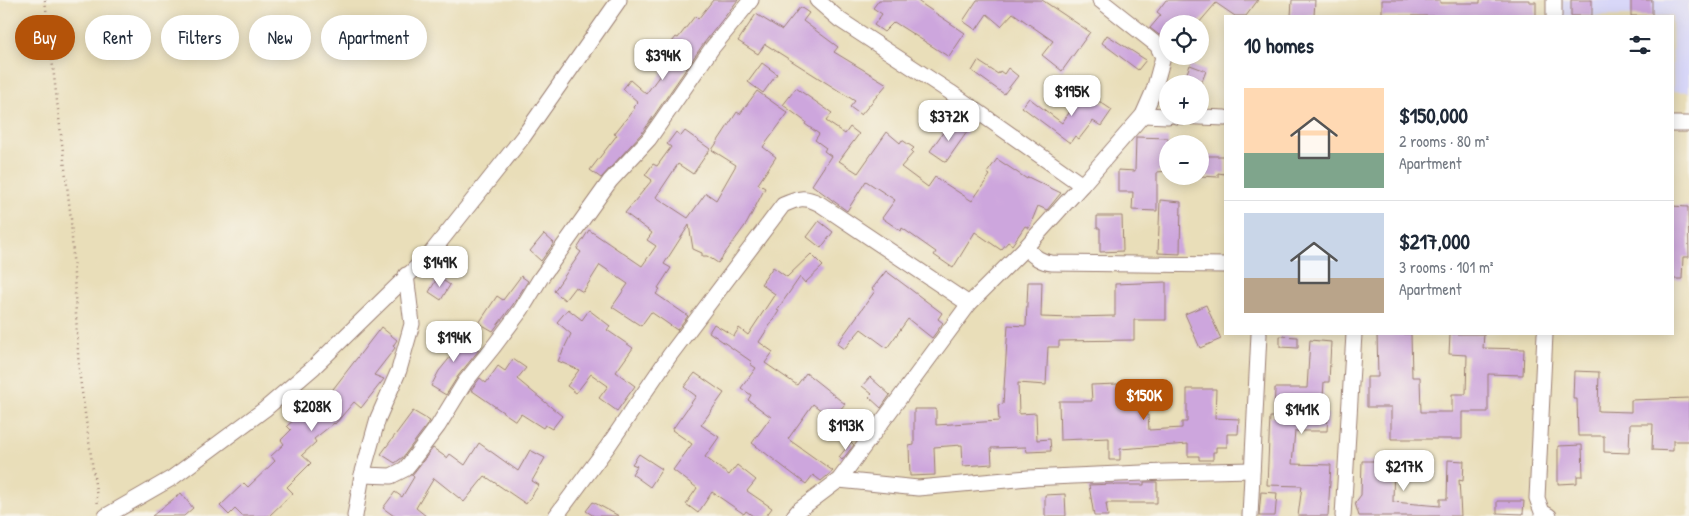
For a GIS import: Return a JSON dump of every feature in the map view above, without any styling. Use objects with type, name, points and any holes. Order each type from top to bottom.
[{"type":"street","points":[[102,511],[172,478],[265,409],[314,367],[431,253],[523,137],[619,0]]},
{"type":"street","points":[[362,475],[391,476],[405,469],[438,426],[465,382],[521,310],[540,278],[610,182],[649,139],[712,48],[751,0]]},
{"type":"street","points":[[817,0],[840,20],[950,92],[1082,185]]},
{"type":"street","points":[[794,516],[799,510],[839,480],[969,304],[1025,248],[1143,115],[1156,82],[1163,57],[1157,45],[1100,0]]},
{"type":"street","points":[[1554,0],[1554,15]]},
{"type":"street","points":[[1143,115],[1159,116]]},
{"type":"street","points":[[1209,117],[1224,118]]},
{"type":"street","points":[[1674,124],[1689,124]]},
{"type":"street","points":[[556,516],[608,446],[670,355],[783,205],[796,199],[809,198],[969,304]]},
{"type":"street","points":[[1025,248],[1037,259],[1052,263],[1224,265]]},
{"type":"street","points":[[354,516],[362,475],[378,418],[399,370],[412,324],[406,276]]},
{"type":"street","points":[[1250,516],[1259,335]]},
{"type":"street","points":[[1343,516],[1354,335]]},
{"type":"street","points":[[1545,335],[1537,498],[1542,512],[1549,516]]},
{"type":"street","points":[[839,480],[918,488],[1028,478],[1252,470]]},
{"type":"path","points":[[45,0],[71,219],[79,371],[102,511]]},
{"type":"shaded area","points":[[1562,0],[1689,0],[1689,92],[1674,91],[1674,15],[1562,15]]},
{"type":"building","points":[[713,0],[738,0],[704,43],[642,133],[601,178],[590,170],[617,135],[614,134],[638,102],[623,89],[630,80],[646,94],[666,67],[651,56],[659,46],[665,51],[695,16],[698,19]]},
{"type":"building","points":[[879,0],[916,0],[965,33],[949,57],[894,22],[884,32],[874,25],[882,14],[873,8]]},
{"type":"building","points":[[977,0],[1042,0],[1090,32],[1062,71],[1042,55],[1053,41],[1013,13],[1001,26],[987,14],[976,30],[963,21]]},
{"type":"building","points":[[1166,0],[1258,0],[1247,15],[1234,15],[1216,3],[1206,15],[1161,15],[1157,12]]},
{"type":"building","points":[[1292,0],[1315,0],[1314,15],[1291,15]]},
{"type":"building","points":[[1382,0],[1440,0],[1440,3],[1480,3],[1480,0],[1529,0],[1529,2],[1536,2],[1536,15],[1382,15]]},
{"type":"building","points":[[1571,0],[1592,0],[1592,15],[1571,15]]},
{"type":"building","points":[[1631,0],[1652,0],[1652,15],[1631,15]]},
{"type":"building","points":[[800,7],[809,13],[803,21],[838,47],[834,52],[887,84],[861,115],[850,107],[855,101],[765,44],[758,54],[738,41],[756,14],[782,30]]},
{"type":"building","points":[[1159,17],[1159,35],[1150,28]]},
{"type":"building","points":[[1107,35],[1146,60],[1138,70],[1102,43]]},
{"type":"building","points":[[978,61],[998,74],[1000,71],[1004,74],[1008,68],[1018,76],[1004,94],[972,71]]},
{"type":"building","points":[[762,63],[777,74],[763,93],[748,82]]},
{"type":"building","points":[[1190,65],[1206,71],[1204,75],[1186,75]]},
{"type":"building","points":[[796,88],[832,113],[826,121],[845,134],[850,127],[859,134],[839,161],[858,173],[887,132],[900,143],[902,140],[914,148],[911,151],[913,153],[901,167],[928,187],[935,177],[972,201],[990,175],[987,173],[997,159],[1027,179],[1028,177],[1061,193],[1047,210],[1038,206],[1029,228],[1025,226],[1012,245],[1008,242],[1001,250],[975,232],[953,268],[934,255],[936,252],[902,228],[901,231],[882,218],[895,200],[866,181],[847,211],[812,185],[831,156],[824,151],[826,148],[815,140],[819,134],[783,105]]},
{"type":"building","points":[[757,91],[788,113],[763,147],[776,157],[758,184],[765,188],[747,223],[718,263],[707,256],[702,256],[702,253],[693,249],[689,225],[664,264],[671,268],[656,294],[688,316],[677,330],[651,312],[641,326],[612,307],[628,284],[600,265],[583,292],[575,287],[565,300],[554,291],[581,252],[577,249],[589,230],[642,266],[656,246],[647,240],[652,233],[625,213],[652,180],[645,175],[653,164],[657,166],[671,147],[667,144],[676,132],[681,136],[685,131],[710,149],[693,174],[678,164],[656,197],[688,218],[706,193],[716,200],[736,165],[712,150],[737,112],[740,114]]},
{"type":"building","points":[[1084,91],[1112,110],[1101,126],[1093,121],[1079,139],[1075,136],[1070,143],[1022,107],[1029,98],[1062,123]]},
{"type":"building","points":[[951,121],[967,132],[946,162],[930,151]]},
{"type":"building","points":[[1136,137],[1159,138],[1157,211],[1132,210],[1133,192],[1118,192],[1118,170],[1135,171]]},
{"type":"building","points":[[1209,156],[1224,156],[1224,174],[1218,173],[1218,177],[1209,176]]},
{"type":"building","points":[[1160,200],[1181,202],[1180,254],[1158,253]]},
{"type":"building","points":[[1674,206],[1688,207],[1689,257],[1683,257],[1682,279],[1674,279]]},
{"type":"building","points":[[1097,216],[1122,216],[1123,251],[1100,252],[1100,228],[1097,228]]},
{"type":"building","points":[[819,221],[833,232],[821,248],[807,237]]},
{"type":"building","points":[[544,234],[554,243],[541,261],[530,251]]},
{"type":"building","points":[[811,254],[823,266],[805,283],[800,277],[777,310],[779,311],[759,342],[773,352],[765,363],[797,385],[806,373],[845,404],[832,419],[813,404],[788,439],[833,471],[821,481],[813,475],[806,484],[752,443],[771,417],[748,400],[751,395],[741,388],[756,368],[750,364],[752,362],[709,332],[714,324],[734,336],[739,328],[748,335],[775,294],[761,284],[773,267],[787,277]]},
{"type":"building","points":[[886,271],[942,313],[938,319],[943,323],[932,338],[908,319],[887,348],[861,329],[844,349],[837,344],[875,291],[872,289]]},
{"type":"building","points":[[521,276],[528,281],[493,331],[479,323],[497,296],[503,300]]},
{"type":"building","points":[[438,277],[450,285],[441,300],[429,292]]},
{"type":"building","points":[[1028,282],[1042,282],[1041,317],[1072,318],[1115,316],[1115,284],[1166,282],[1166,320],[1134,320],[1134,340],[1059,341],[1059,347],[1048,347],[1046,385],[1018,383],[1019,414],[1036,413],[1037,440],[1050,439],[1051,451],[1027,452],[1026,447],[991,448],[992,464],[963,466],[962,445],[934,447],[935,475],[910,476],[909,446],[914,445],[914,409],[936,409],[936,425],[999,421],[998,405],[1003,404],[1008,325],[1026,326]]},
{"type":"building","points":[[1206,305],[1221,339],[1200,348],[1185,314]]},
{"type":"building","points":[[568,309],[582,320],[589,310],[610,326],[607,330],[633,348],[616,372],[635,386],[617,411],[599,398],[608,386],[591,374],[576,393],[567,386],[579,370],[558,361],[571,334],[557,322]]},
{"type":"building","points":[[381,327],[397,340],[393,346],[395,348],[374,375],[384,379],[361,408],[354,402],[335,424],[314,439],[316,442],[302,455],[311,463],[287,487],[293,493],[269,516],[242,516],[235,509],[229,515],[220,506],[244,483],[248,487],[275,461],[271,456],[284,444],[281,440],[291,430],[287,426],[304,411],[306,413],[327,390],[330,393]]},
{"type":"building","points":[[1377,335],[1411,335],[1412,377],[1420,377],[1421,412],[1452,412],[1452,394],[1466,394],[1467,355],[1449,354],[1450,335],[1484,335],[1483,348],[1524,349],[1523,375],[1488,374],[1488,412],[1462,412],[1462,439],[1391,439],[1391,407],[1367,407],[1367,377],[1378,377]]},
{"type":"building","points":[[448,336],[459,343],[462,338],[479,350],[458,376],[446,395],[431,386],[439,371],[452,355],[440,347]]},
{"type":"building","points":[[1280,336],[1298,337],[1298,348],[1280,347]]},
{"type":"building","points":[[1310,340],[1331,342],[1329,382],[1324,382],[1322,413],[1328,414],[1327,431],[1295,431],[1292,464],[1331,465],[1328,516],[1298,516],[1302,486],[1267,485],[1270,417],[1274,417],[1275,388],[1307,388]]},
{"type":"building","points":[[513,359],[526,368],[517,379],[562,416],[552,429],[545,425],[543,428],[521,414],[516,421],[471,390],[480,378],[486,383],[498,366],[505,371]]},
{"type":"building","points":[[1574,371],[1599,372],[1598,411],[1631,412],[1631,400],[1689,398],[1689,441],[1673,441],[1673,451],[1652,450],[1653,424],[1630,424],[1629,453],[1604,452],[1604,436],[1578,436],[1577,399],[1573,399]]},
{"type":"building","points":[[695,373],[724,393],[701,425],[719,437],[705,457],[729,475],[737,465],[756,480],[747,491],[772,508],[766,516],[753,516],[746,511],[744,514],[712,492],[698,513],[686,504],[697,488],[673,470],[692,444],[672,430],[696,396],[684,387]]},
{"type":"building","points":[[870,377],[890,395],[881,408],[869,397],[872,394],[862,386]]},
{"type":"building","points":[[1145,383],[1146,415],[1148,415],[1149,430],[1182,428],[1182,422],[1187,422],[1187,389],[1216,389],[1215,418],[1239,419],[1238,434],[1227,434],[1227,447],[1216,447],[1216,452],[1213,452],[1213,460],[1199,460],[1199,456],[1188,456],[1188,444],[1120,449],[1120,460],[1109,460],[1109,438],[1060,440],[1059,401],[1092,401],[1091,385]]},
{"type":"building","points":[[413,411],[430,421],[403,457],[395,463],[381,454]]},
{"type":"building","points":[[851,442],[854,445],[842,460],[839,457]]},
{"type":"building","points":[[479,443],[518,471],[530,450],[545,458],[532,481],[539,485],[526,504],[485,476],[464,502],[434,478],[416,508],[426,516],[394,516],[383,508],[395,492],[402,497],[414,477],[412,475],[433,448],[447,458],[450,454],[465,465]]},
{"type":"building","points":[[1582,445],[1583,476],[1577,476],[1577,483],[1558,484],[1558,446]]},
{"type":"building","points":[[639,454],[662,469],[650,487],[632,474],[637,466],[632,464]]},
{"type":"building","points":[[1375,458],[1394,459],[1393,502],[1440,506],[1440,499],[1447,499],[1448,460],[1464,461],[1463,481],[1459,480],[1461,516],[1359,516],[1355,503],[1361,495],[1362,461],[1375,461]]},
{"type":"building","points":[[1144,482],[1157,482],[1157,503],[1106,503],[1108,516],[1094,516],[1089,485],[1144,485]]},
{"type":"building","points":[[1261,492],[1277,493],[1275,516],[1259,516]]},
{"type":"building","points":[[181,493],[193,508],[184,516],[152,516]]},
{"type":"building","points":[[1065,494],[1066,516],[1045,516],[1045,495]]},
{"type":"building","points":[[1497,501],[1524,501],[1523,514],[1497,513]]},
{"type":"building","points":[[593,502],[619,516],[594,516],[586,511]]}]
